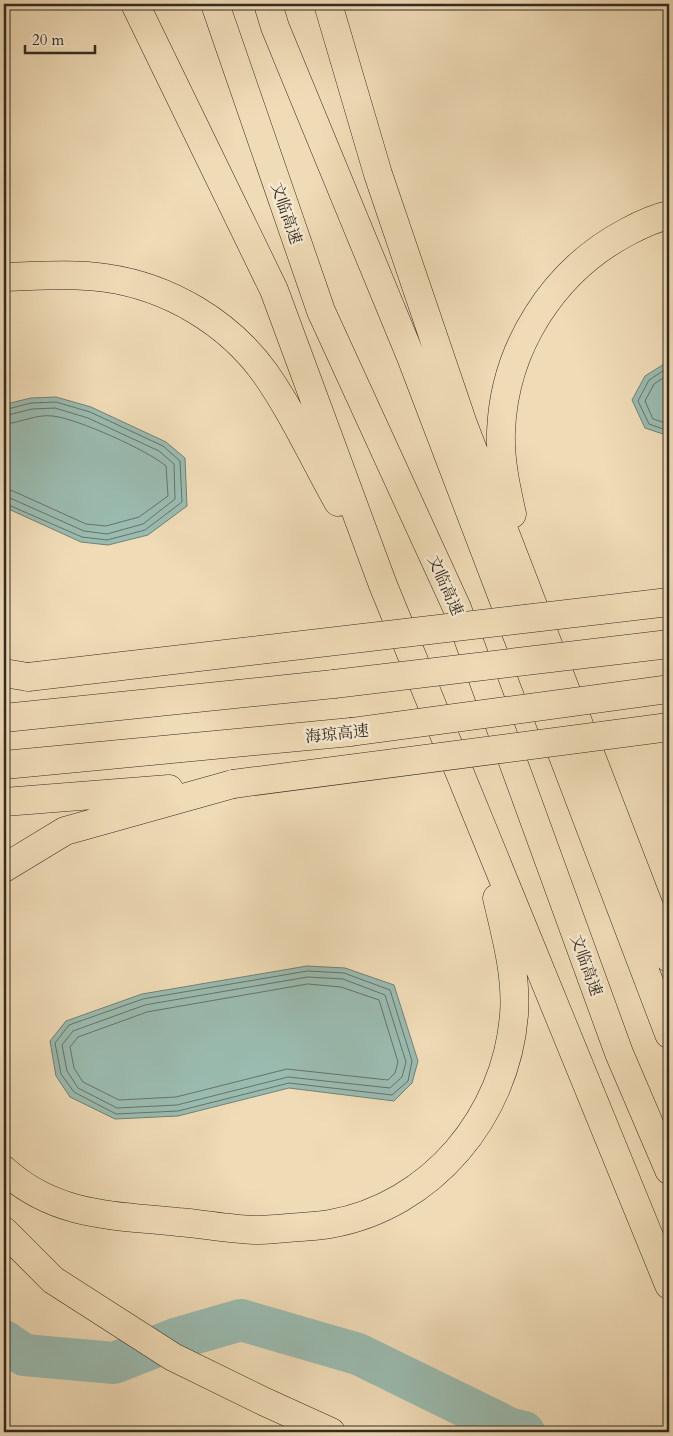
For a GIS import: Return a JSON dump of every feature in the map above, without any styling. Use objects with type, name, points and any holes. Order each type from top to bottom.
[{"type":"highway","points":[[135,4],[274,290],[383,584],[669,1285]]},
{"type":"highway","name":"文临高速","points":[[215,4],[321,311],[457,608],[619,1053],[669,1170]]},
{"type":"highway","points":[[268,4],[275,27],[415,366],[669,1034]]},
{"type":"highway","points":[[328,4],[378,174],[463,424],[669,958]]},
{"type":"highway","points":[[533,606],[505,481],[502,456],[501,431],[508,382],[526,334],[556,289],[574,270],[594,253],[617,238],[640,225],[669,215]]},
{"type":"highway","points":[[4,276],[79,276],[106,278],[132,283],[157,291],[181,302],[204,315],[226,332],[264,372],[279,395],[383,584]]},
{"type":"highway","points":[[12,677],[669,602]]},
{"type":"highway","points":[[4,718],[334,684],[669,644]]},
{"type":"highway","name":"海琼高速","points":[[4,765],[351,732],[669,689]]},
{"type":"highway","points":[[4,802],[233,784],[669,727]]},
{"type":"highway","points":[[4,868],[66,831],[233,784]]},
{"type":"highway","points":[[4,1170],[28,1190],[78,1210],[254,1230],[329,1224],[356,1218],[405,1196],[428,1180],[448,1162],[482,1119],[498,1086],[511,1042],[514,986],[510,957],[481,824]]},
{"type":"highway","points":[[635,870],[669,922]]},
{"type":"highway","points":[[4,1231],[53,1280],[173,1357],[330,1432]]},
{"type":"water","points":[[669,361],[669,436],[645,428],[632,400],[645,376]]},
{"type":"water","points":[[56,397],[91,407],[166,442],[185,458],[187,506],[148,535],[108,545],[81,542],[4,507],[4,407],[6,404],[31,398]]},
{"type":"water","points":[[307,966],[345,968],[394,985],[418,1061],[412,1083],[394,1101],[289,1088],[178,1116],[115,1119],[70,1097],[56,1076],[50,1041],[66,1021],[142,994]]},
{"type":"waterway","points":[[4,1341],[24,1355],[114,1363],[175,1339],[241,1320],[358,1354],[511,1429],[524,1432]]}]
